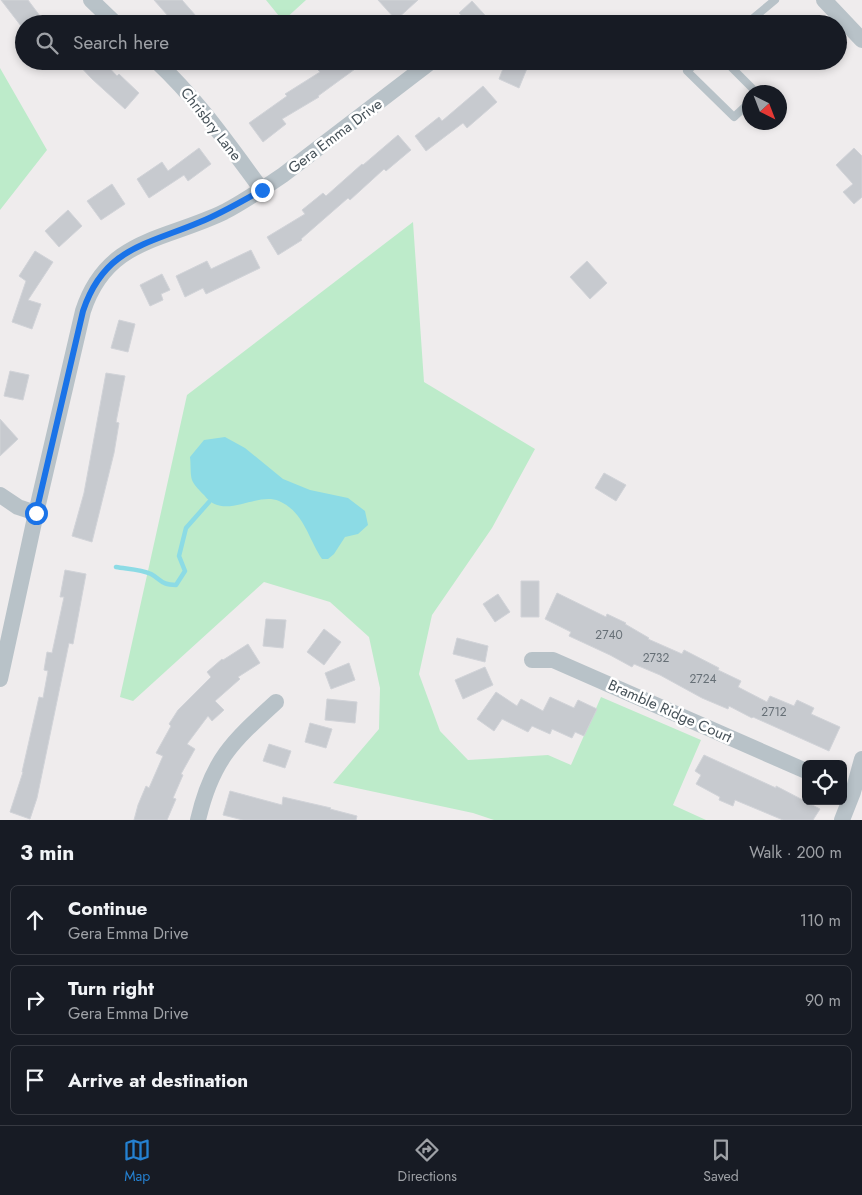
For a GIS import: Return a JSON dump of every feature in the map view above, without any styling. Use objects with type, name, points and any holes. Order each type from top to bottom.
[{"type":"street","points":[[91,0],[107,15]]},
{"type":"street","points":[[824,0],[838,15]]},
{"type":"street","points":[[847,24],[862,40]]},
{"type":"street","name":"Chrisbry Lane","points":[[165,70],[199,105],[262,190]]},
{"type":"street","name":"Gera Emma Drive","points":[[0,679],[83,311],[88,296],[98,278],[113,261],[130,250],[224,211],[262,190],[283,176],[420,70]]},
{"type":"street","points":[[0,495],[18,507],[36,513]]},
{"type":"street","name":"Bramble Ridge Court","points":[[532,660],[553,660],[802,769]]},
{"type":"street","points":[[198,820],[213,773],[227,749],[276,702]]},
{"type":"street","points":[[842,820],[853,792],[862,759]]},
{"type":"lane","points":[[757,15],[775,0]]},
{"type":"lane","points":[[688,70],[687,71],[734,117],[742,110]]},
{"type":"lane","points":[[734,70],[749,85]]},
{"type":"green space","points":[[266,0],[306,0],[290,15],[278,15]]},
{"type":"green space","points":[[0,68],[47,150],[0,210]]},
{"type":"green space","points":[[413,222],[424,382],[535,449],[492,528],[432,615],[419,674],[440,731],[468,760],[548,755],[571,765],[601,697],[701,740],[673,805],[706,820],[494,820],[473,813],[333,783],[379,729],[380,688],[369,637],[330,602],[264,582],[133,701],[120,697],[187,395]]},
{"type":"water","points":[[225,437],[245,448],[283,479],[310,490],[348,498],[365,511],[368,525],[358,534],[345,537],[334,554],[328,559],[322,559],[300,519],[279,501],[270,499],[260,500],[230,506],[212,503],[192,480],[190,457],[204,440]]},
{"type":"building","points":[[1,0],[28,0],[39,15],[15,15],[15,18]]},
{"type":"building","points":[[154,0],[182,0],[195,15],[167,15]]},
{"type":"building","points":[[378,0],[418,0],[402,15],[392,15]]},
{"type":"building","points":[[472,1],[485,15],[461,15],[459,13]]},
{"type":"building","points":[[84,70],[111,70],[117,76],[119,74],[139,93],[125,109]]},
{"type":"building","points":[[318,70],[354,70],[319,97],[282,119],[286,124],[263,142],[249,123],[287,96],[285,94],[320,72]]},
{"type":"building","points":[[502,70],[526,70],[519,88],[499,79]]},
{"type":"building","points":[[483,86],[497,102],[467,128],[463,123],[426,151],[415,136],[439,117],[442,121]]},
{"type":"building","points":[[398,135],[411,150],[386,171],[384,169],[350,200],[348,198],[302,240],[278,255],[267,237],[305,214],[302,210],[323,193],[326,196]]},
{"type":"building","points":[[199,148],[211,164],[188,181],[184,175],[149,198],[137,179],[162,162],[168,171]]},
{"type":"building","points":[[854,148],[862,156],[862,197],[854,204],[843,192],[853,184],[836,165]]},
{"type":"building","points":[[112,184],[125,204],[101,220],[87,201]]},
{"type":"building","points":[[68,210],[82,226],[59,247],[45,231]]},
{"type":"building","points":[[251,250],[260,268],[206,294],[203,288],[185,297],[176,276],[207,261],[211,269]]},
{"type":"building","points":[[35,251],[53,262],[28,300],[41,304],[32,329],[12,322],[26,281],[19,276]]},
{"type":"building","points":[[587,261],[607,283],[590,299],[570,277]]},
{"type":"building","points":[[162,274],[170,290],[161,294],[163,300],[150,306],[140,285]]},
{"type":"building","points":[[119,320],[135,324],[128,352],[111,348]]},
{"type":"building","points":[[10,371],[29,375],[23,400],[4,396]]},
{"type":"building","points":[[106,373],[125,376],[116,422],[119,423],[114,453],[92,542],[72,536],[84,493]]},
{"type":"building","points":[[0,419],[18,439],[0,456]]},
{"type":"building","points":[[604,473],[626,485],[616,501],[595,488]]},
{"type":"building","points":[[65,570],[86,574],[73,644],[69,643],[37,798],[30,819],[10,812],[23,772],[39,697],[43,698],[48,671],[44,670],[47,652],[52,653],[64,597],[60,597]]},
{"type":"building","points":[[521,581],[539,581],[539,617],[521,617]]},
{"type":"building","points":[[557,593],[606,617],[607,614],[626,623],[648,639],[682,654],[684,650],[719,668],[718,670],[741,681],[738,687],[767,702],[770,696],[794,706],[797,700],[814,708],[811,714],[840,727],[829,751],[752,718],[729,706],[728,709],[702,698],[660,675],[634,664],[632,667],[569,636],[571,632],[545,619]]},
{"type":"building","points":[[498,594],[510,612],[495,622],[483,604]]},
{"type":"building","points":[[266,619],[286,620],[283,648],[263,646]]},
{"type":"building","points":[[324,629],[341,642],[324,665],[307,652]]},
{"type":"building","points":[[457,638],[488,646],[485,662],[453,654]]},
{"type":"building","points":[[248,644],[260,663],[238,677],[240,679],[215,701],[224,710],[212,721],[208,716],[187,744],[195,749],[181,774],[183,775],[173,798],[176,799],[167,820],[134,820],[146,786],[149,788],[163,756],[156,753],[171,726],[169,724],[178,710],[211,677],[207,672],[222,659]]},
{"type":"building","points":[[349,663],[355,680],[331,689],[325,673]]},
{"type":"building","points":[[485,667],[493,685],[463,699],[455,680]]},
{"type":"building","points":[[496,692],[517,706],[521,699],[543,711],[550,697],[574,708],[578,700],[597,709],[584,736],[575,732],[572,738],[552,729],[550,734],[532,726],[528,732],[502,719],[494,731],[477,719]]},
{"type":"building","points":[[327,699],[357,702],[355,723],[325,720]]},
{"type":"building","points":[[310,723],[332,729],[326,748],[305,742]]},
{"type":"building","points":[[269,744],[291,751],[285,768],[263,761]]},
{"type":"building","points":[[704,755],[776,788],[776,786],[802,800],[802,805],[812,805],[820,809],[813,820],[783,820],[735,800],[733,806],[719,800],[720,797],[696,784],[701,775],[695,771]]},
{"type":"building","points":[[230,791],[282,805],[283,797],[357,816],[356,820],[243,820],[223,815]]},
{"type":"waterway","points":[[116,567],[147,572],[164,583],[176,585],[185,571],[179,556],[186,528],[209,502]]},
{"type":"route","points":[[36,513],[83,311],[88,296],[98,278],[113,261],[130,250],[200,222],[262,190]]}]
